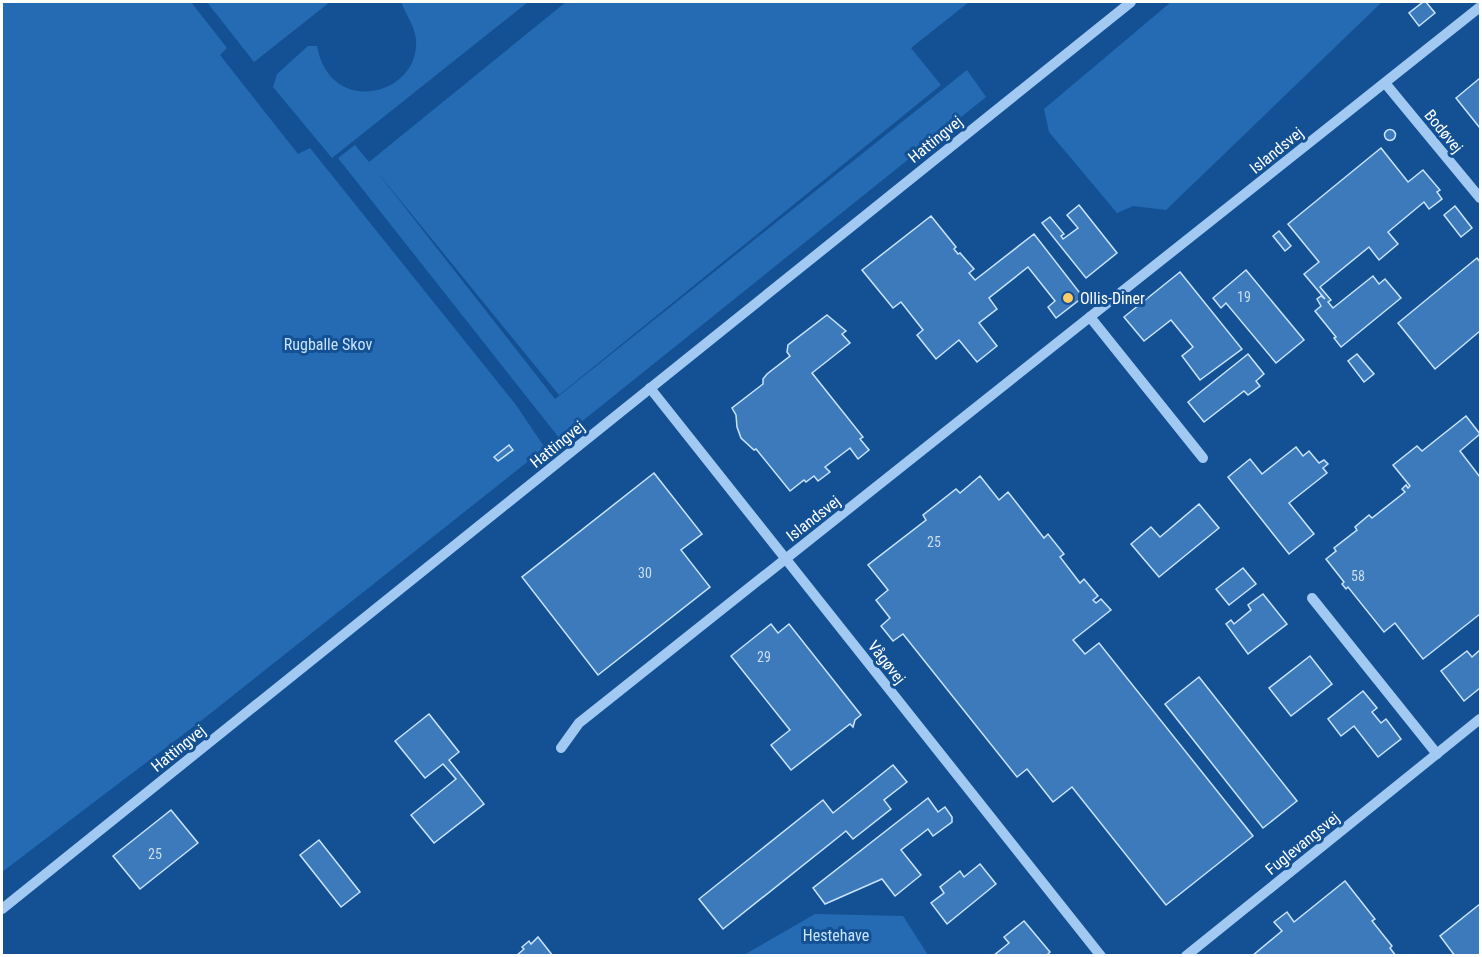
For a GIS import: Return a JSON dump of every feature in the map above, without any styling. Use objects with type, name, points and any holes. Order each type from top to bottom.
[{"type":"street","name":"Hattingvej","points":[[2,909],[1131,2]]},
{"type":"street","name":"Islandsvej","points":[[561,748],[579,723],[1480,7]]},
{"type":"street","name":"Bodøvej","points":[[1385,82],[1480,198]]},
{"type":"street","points":[[1090,317],[1203,458]]},
{"type":"street","name":"Vågøvej","points":[[650,388],[1101,956]]},
{"type":"street","points":[[1312,598],[1437,754]]},
{"type":"street","name":"Fuglevangsvej","points":[[1186,956],[1480,719]]},
{"type":"green space","name":"Rugballe Skov","points":[[2,2],[191,2],[227,48],[220,55],[298,154],[310,148],[516,405],[545,448],[197,724],[2,872]]},
{"type":"green space","points":[[207,2],[330,2],[254,62]]},
{"type":"green space","points":[[401,2],[528,2],[332,158],[273,87],[277,74],[308,46],[317,46],[325,69],[339,83],[355,91],[373,91],[390,85],[404,75],[413,59],[416,40]]},
{"type":"green space","points":[[566,2],[969,2],[911,48],[941,85],[559,395],[374,168],[555,399],[967,70],[986,97],[560,439],[338,158],[355,145],[369,162]]},
{"type":"green space","points":[[1171,2],[1382,2],[1166,210],[1133,206],[1117,213],[1049,132],[1044,109]]},
{"type":"green space","name":"Hestehave","points":[[815,914],[903,916],[928,955],[744,955]]},
{"type":"building","points":[[1426,2],[1435,13],[1419,26],[1409,13]]},
{"type":"building","points":[[1480,78],[1480,128],[1456,98]]},
{"type":"building","points":[[1390,129],[1396,135],[1390,141],[1384,135]]},
{"type":"building","points":[[1381,148],[1408,182],[1423,170],[1440,190],[1437,192],[1442,199],[1429,209],[1424,202],[1388,232],[1398,244],[1379,260],[1369,247],[1320,287],[1331,300],[1328,302],[1333,308],[1373,276],[1379,284],[1385,279],[1401,298],[1341,347],[1334,338],[1336,337],[1315,311],[1321,306],[1317,299],[1321,296],[1325,299],[1304,274],[1319,262],[1288,224]]},
{"type":"building","points":[[1079,205],[1117,253],[1086,278],[1042,223],[1050,217],[1064,234],[1061,236],[1063,239],[1078,228],[1067,215]]},
{"type":"building","points":[[1455,206],[1472,228],[1461,237],[1444,215]]},
{"type":"building","points":[[931,216],[956,247],[954,249],[958,254],[960,253],[974,269],[969,273],[975,280],[1034,234],[1083,297],[1056,318],[1048,307],[1055,301],[1028,267],[989,298],[997,309],[979,323],[997,346],[977,362],[959,340],[936,359],[917,335],[923,330],[901,302],[893,308],[862,270]]},
{"type":"building","points":[[1279,231],[1291,246],[1285,251],[1273,236]]},
{"type":"building","points":[[1477,258],[1480,262],[1480,331],[1435,369],[1398,323]]},
{"type":"building","points":[[1246,270],[1304,340],[1276,363],[1226,303],[1221,308],[1213,298]]},
{"type":"building","points":[[1180,272],[1242,349],[1200,380],[1182,356],[1193,347],[1171,320],[1144,341],[1124,317]]},
{"type":"building","points":[[827,315],[846,331],[842,334],[850,343],[812,373],[863,437],[860,439],[869,450],[858,459],[850,448],[825,467],[830,472],[818,481],[814,476],[806,482],[804,480],[790,491],[756,449],[754,450],[741,438],[736,415],[732,408],[763,384],[763,379],[767,374],[790,356],[787,352],[788,345]]},
{"type":"building","points":[[1248,354],[1264,374],[1256,381],[1260,386],[1248,395],[1244,391],[1204,422],[1188,402]]},
{"type":"building","points":[[1357,354],[1374,374],[1364,382],[1348,361]]},
{"type":"building","points":[[1466,416],[1480,434],[1460,451],[1480,477],[1480,614],[1423,659],[1395,623],[1384,632],[1348,587],[1346,589],[1342,584],[1344,582],[1326,559],[1336,551],[1334,548],[1357,530],[1355,527],[1369,515],[1372,518],[1405,492],[1402,489],[1406,485],[1408,488],[1410,486],[1393,465],[1417,446],[1422,451]]},
{"type":"building","points":[[509,445],[513,450],[498,461],[494,457]]},
{"type":"building","points":[[1296,447],[1303,456],[1309,451],[1319,463],[1324,460],[1328,464],[1323,468],[1327,473],[1289,503],[1314,534],[1289,554],[1228,477],[1250,459],[1262,474]]},
{"type":"building","points":[[654,473],[702,534],[681,550],[710,587],[598,675],[522,577]]},
{"type":"building","points":[[980,476],[999,500],[1008,492],[1044,538],[1048,534],[1064,554],[1060,557],[1080,583],[1084,579],[1098,596],[1093,600],[1096,603],[1101,599],[1111,610],[1073,640],[1085,654],[1099,643],[1253,836],[1166,905],[1072,787],[1053,802],[1027,769],[1017,777],[903,634],[893,641],[881,626],[890,618],[876,600],[888,590],[868,565],[926,520],[923,515],[956,489],[960,493]]},
{"type":"building","points":[[1199,504],[1219,528],[1159,577],[1131,544],[1151,527],[1160,537]]},
{"type":"building","points":[[1243,568],[1256,584],[1229,605],[1216,589]]},
{"type":"building","points":[[1263,594],[1287,624],[1248,654],[1226,624],[1231,620],[1234,624],[1251,610],[1248,605]]},
{"type":"building","points":[[771,624],[778,633],[789,624],[861,715],[855,720],[853,727],[850,724],[791,770],[771,745],[790,730],[731,656]]},
{"type":"building","points":[[1480,650],[1480,688],[1464,701],[1441,671],[1467,651],[1472,657]]},
{"type":"building","points":[[1310,656],[1332,684],[1291,716],[1269,688]]},
{"type":"building","points":[[1199,677],[1297,801],[1263,828],[1165,704]]},
{"type":"building","points":[[1363,691],[1377,708],[1372,712],[1381,723],[1386,719],[1401,739],[1378,757],[1354,726],[1341,736],[1328,719]]},
{"type":"building","points":[[429,714],[459,752],[449,760],[484,804],[434,843],[411,815],[456,779],[443,764],[425,778],[395,741]]},
{"type":"building","points":[[893,765],[907,782],[884,800],[891,809],[853,839],[846,831],[723,929],[699,899],[823,800],[833,813]]},
{"type":"building","points":[[928,798],[938,812],[945,807],[952,817],[952,822],[933,836],[928,829],[901,850],[921,875],[895,896],[882,879],[825,904],[813,888]]},
{"type":"building","points":[[171,810],[198,843],[140,889],[113,856]]},
{"type":"building","points":[[319,840],[360,892],[341,907],[300,855]]},
{"type":"building","points":[[980,864],[996,884],[947,924],[931,903],[944,893],[940,887],[960,871],[964,877]]},
{"type":"building","points":[[1345,881],[1375,919],[1372,921],[1392,946],[1390,948],[1396,956],[1252,956],[1282,931],[1274,922],[1287,912],[1294,922]]},
{"type":"building","points":[[1480,904],[1480,956],[1455,956],[1440,936]]},
{"type":"building","points":[[1024,921],[1050,952],[1046,956],[993,956],[1009,943],[1004,937]]},
{"type":"building","points":[[538,937],[553,956],[516,956],[524,949],[522,947],[529,941],[531,944]]},
{"type":"place","name":"Ollis-Diner","points":[[1068,298]]}]
